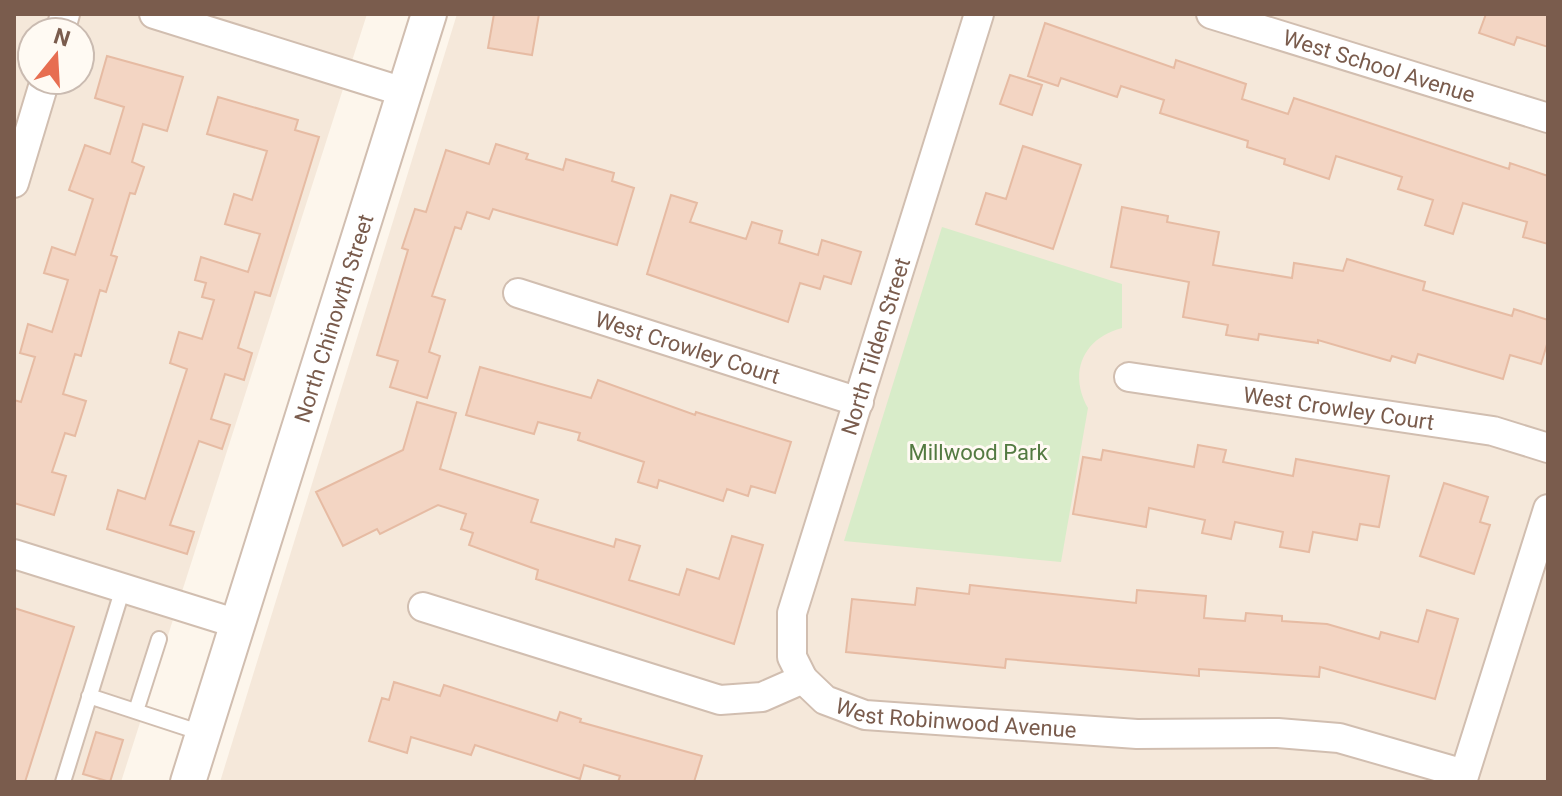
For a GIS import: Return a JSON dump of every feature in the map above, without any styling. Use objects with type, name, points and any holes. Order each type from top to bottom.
[{"type":"street","points":[[154,14],[404,92]]},
{"type":"street","name":"North Chinowth Street","points":[[188,782],[429,14]]},
{"type":"street","name":"North Tilden Street","points":[[803,679],[792,657],[792,613],[979,14]]},
{"type":"street","name":"West School Avenue","points":[[1211,14],[1548,118]]},
{"type":"street","points":[[14,183],[40,96]]},
{"type":"street","name":"West Crowley Court","points":[[518,293],[859,402]]},
{"type":"street","name":"West Crowley Court","points":[[1129,377],[1493,431],[1548,448]]},
{"type":"street","points":[[1463,778],[1548,509]]},
{"type":"street","points":[[14,554],[238,624]]},
{"type":"street","points":[[423,607],[720,700],[762,697],[803,679]]},
{"type":"street","name":"West Robinwood Avenue","points":[[803,679],[825,700],[865,715],[1137,734],[1278,733],[1339,738],[1463,778]]},
{"type":"lane","points":[[63,782],[123,588]]},
{"type":"lane","points":[[136,711],[159,639]]},
{"type":"lane","points":[[89,696],[204,733]]},
{"type":"shaded area","points":[[14,14],[367,14],[121,782],[14,782]]},
{"type":"shaded area","points":[[457,14],[1548,14],[1548,782],[220,782]]},
{"type":"green space","name":"Millwood Park","points":[[942,227],[1122,284],[1122,328],[1097,340],[1089,348],[1080,370],[1079,382],[1088,408],[1061,562],[844,541]]},
{"type":"building","points":[[494,14],[539,14],[532,55],[488,48]]},
{"type":"building","points":[[1486,14],[1548,14],[1548,47],[1517,37],[1514,45],[1479,33]]},
{"type":"building","points":[[1045,23],[1174,68],[1176,60],[1246,84],[1242,99],[1288,114],[1294,98],[1509,169],[1510,163],[1548,176],[1548,244],[1523,237],[1527,222],[1463,203],[1453,234],[1425,225],[1433,200],[1398,189],[1402,177],[1336,156],[1329,179],[1284,164],[1285,159],[1247,147],[1248,141],[1160,113],[1164,100],[1121,86],[1117,97],[1061,78],[1058,86],[1028,76]]},
{"type":"building","points":[[107,56],[183,77],[167,131],[143,124],[132,162],[144,167],[135,194],[130,193],[111,255],[117,257],[106,292],[100,290],[81,356],[75,354],[63,394],[86,401],[75,436],[65,433],[52,472],[66,476],[54,515],[14,503],[14,400],[21,402],[35,357],[20,353],[28,324],[52,332],[68,280],[44,273],[52,247],[75,255],[93,199],[69,190],[85,145],[110,154],[124,107],[95,98]]},
{"type":"building","points":[[1010,75],[1042,85],[1032,115],[1000,104]]},
{"type":"building","points":[[218,97],[298,120],[295,130],[319,137],[270,296],[255,292],[238,348],[252,353],[244,380],[225,374],[211,419],[230,425],[222,449],[199,441],[170,525],[194,532],[187,554],[107,529],[118,490],[145,499],[187,369],[170,363],[179,332],[202,339],[214,300],[202,297],[206,283],[195,280],[201,257],[248,272],[260,234],[225,224],[234,194],[252,200],[267,151],[207,134]]},
{"type":"building","points":[[496,144],[528,154],[526,159],[563,170],[566,159],[614,173],[612,181],[634,188],[617,245],[493,209],[489,219],[467,212],[461,229],[455,227],[432,296],[445,300],[429,352],[440,356],[427,398],[390,387],[398,361],[377,355],[408,250],[402,248],[415,209],[426,212],[446,150],[489,164]]},
{"type":"building","points":[[1023,146],[1081,165],[1053,249],[976,224],[986,193],[1006,199]]},
{"type":"building","points":[[671,195],[697,203],[690,222],[746,239],[752,222],[782,231],[779,243],[818,255],[822,240],[861,252],[851,284],[824,276],[820,289],[800,283],[788,322],[647,274]]},
{"type":"building","points":[[1122,207],[1168,216],[1167,222],[1219,232],[1213,265],[1292,278],[1294,263],[1343,271],[1347,259],[1425,282],[1423,290],[1512,316],[1514,309],[1548,320],[1548,341],[1541,364],[1510,355],[1503,379],[1418,354],[1415,363],[1392,356],[1390,361],[1318,340],[1318,343],[1259,334],[1258,340],[1226,335],[1228,325],[1183,317],[1189,282],[1111,267]]},
{"type":"building","points":[[480,367],[591,398],[598,380],[695,415],[696,412],[791,442],[775,493],[751,486],[748,496],[727,489],[723,501],[659,480],[657,488],[638,482],[644,462],[578,440],[580,433],[538,422],[534,434],[466,415]]},
{"type":"building","points":[[417,402],[456,413],[440,469],[538,500],[531,522],[614,547],[616,539],[640,546],[629,580],[679,595],[687,569],[719,579],[732,536],[763,545],[734,644],[536,579],[538,570],[469,545],[473,533],[461,529],[466,514],[438,505],[380,534],[377,529],[343,546],[316,492],[403,450]]},
{"type":"building","points":[[1198,445],[1226,450],[1223,462],[1293,476],[1296,459],[1389,476],[1379,527],[1360,524],[1357,540],[1313,532],[1309,552],[1280,547],[1283,532],[1235,522],[1231,539],[1202,533],[1205,520],[1149,508],[1146,527],[1073,514],[1083,457],[1101,460],[1103,450],[1194,467]]},
{"type":"building","points":[[1444,483],[1488,497],[1480,522],[1490,525],[1474,574],[1420,556]]},
{"type":"building","points":[[970,585],[1136,603],[1137,590],[1206,596],[1204,618],[1245,621],[1246,613],[1282,616],[1282,621],[1327,624],[1379,639],[1381,632],[1418,642],[1427,610],[1458,619],[1435,699],[1320,667],[1319,677],[1199,669],[1199,676],[1006,659],[1005,668],[846,652],[852,599],[915,605],[917,588],[969,594]]},
{"type":"building","points":[[14,608],[74,627],[25,782],[14,782]]},
{"type":"building","points":[[394,682],[440,696],[444,685],[557,721],[560,712],[581,719],[580,722],[702,756],[694,782],[618,782],[620,776],[584,765],[580,779],[475,745],[471,755],[411,737],[407,753],[369,741],[382,698],[389,700]]},
{"type":"building","points":[[96,732],[123,740],[110,782],[83,774]]}]
